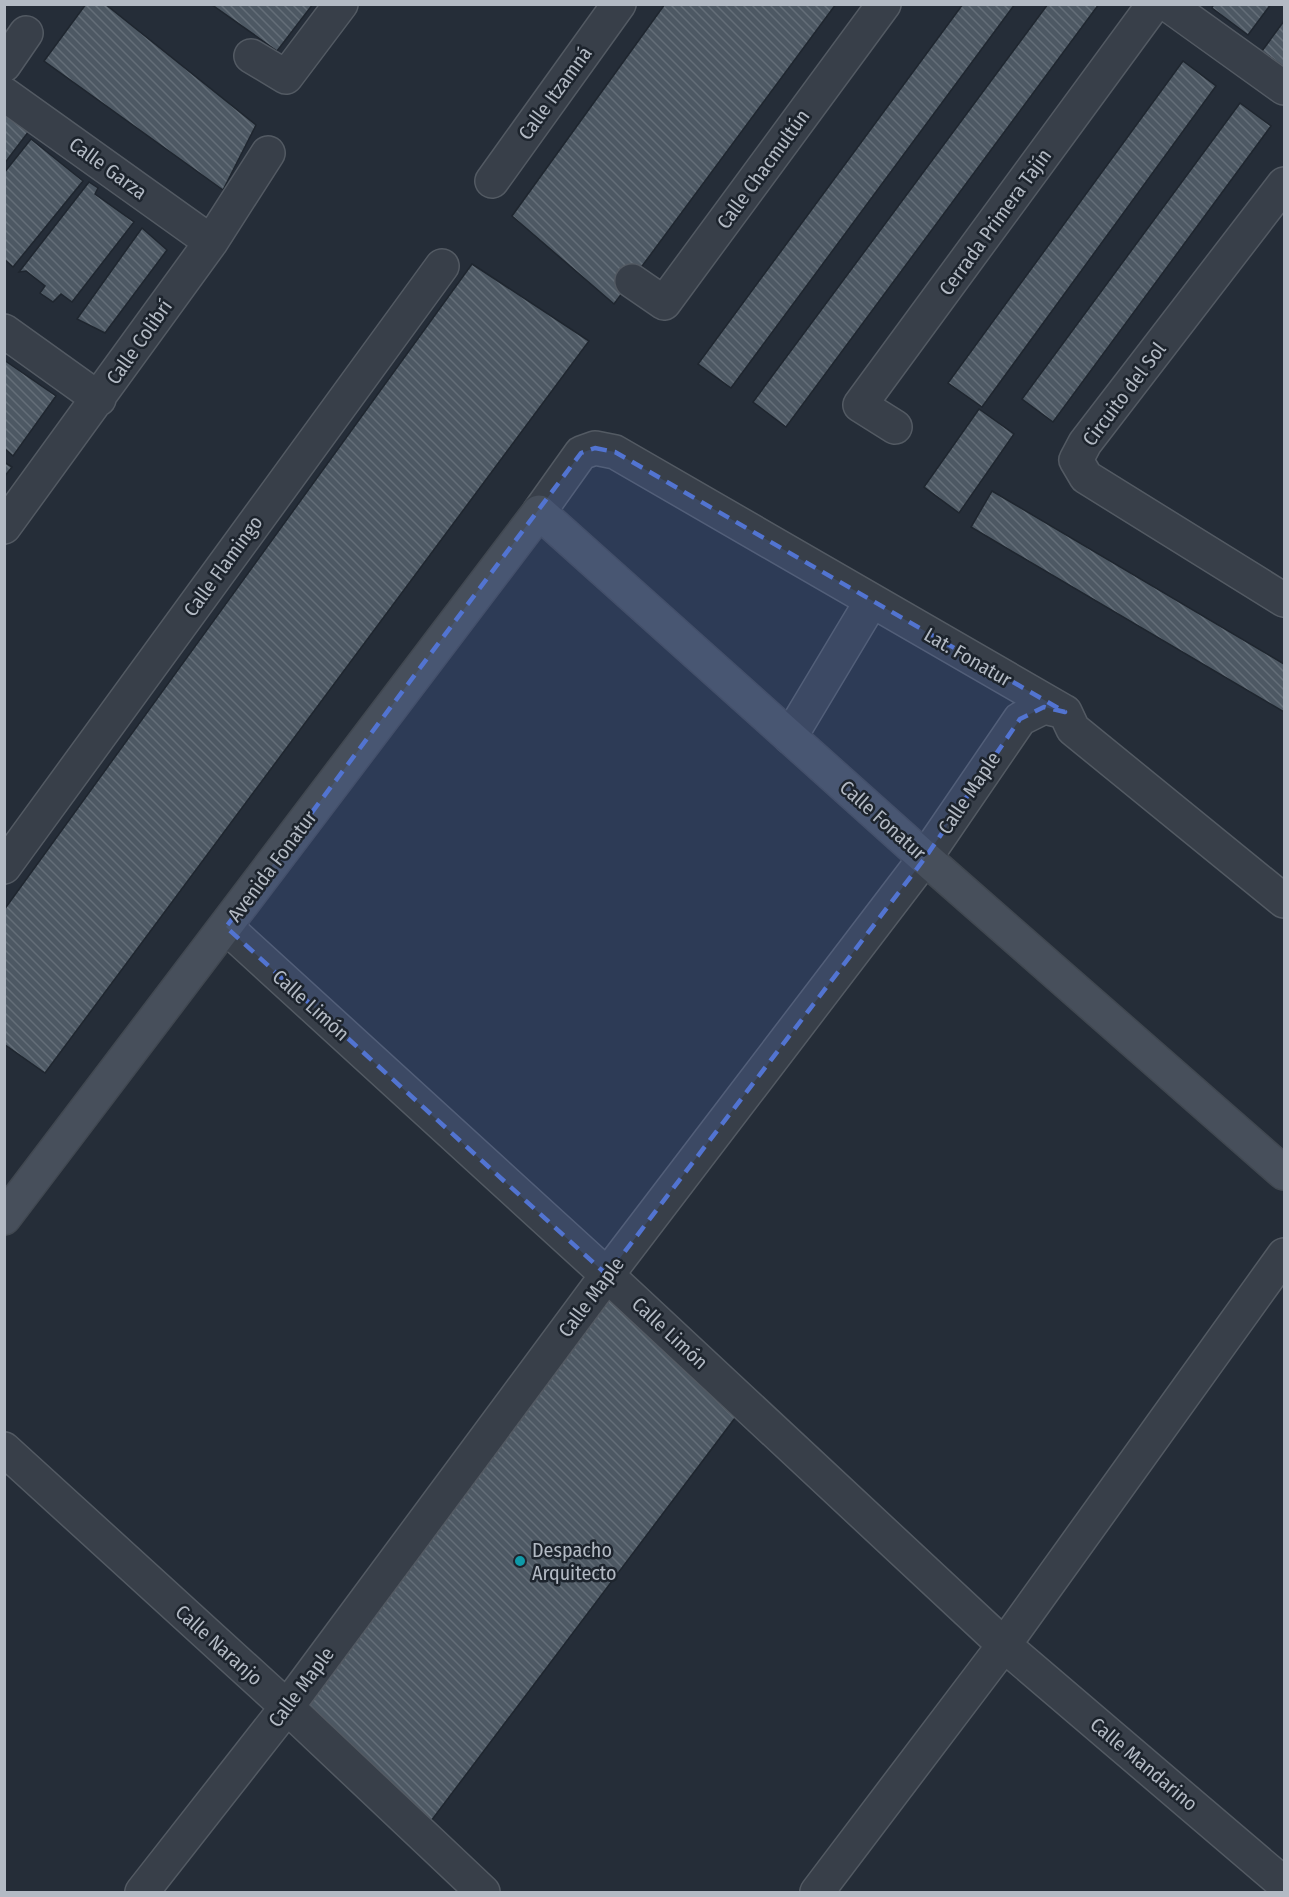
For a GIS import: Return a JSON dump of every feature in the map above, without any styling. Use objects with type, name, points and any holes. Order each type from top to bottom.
[{"type":"main road","name":"Calle Fonatur","points":[[539,512],[925,858],[1284,1173]]},
{"type":"main road","name":"Avenida Fonatur","points":[[4,1218],[539,512]]},
{"type":"street","points":[[250,56],[286,77],[340,4]]},
{"type":"street","name":"Calle Itzamná","points":[[492,181],[619,4]]},
{"type":"street","name":"Calle Chacmultún","points":[[632,281],[664,303],[884,4]]},
{"type":"street","name":"Cerrada Primera Tajín","points":[[895,427],[860,405],[1155,4]]},
{"type":"street","points":[[1167,4],[1284,88]]},
{"type":"street","points":[[4,65],[26,33]]},
{"type":"street","name":"Calle Garza","points":[[4,94],[211,242]]},
{"type":"street","name":"Calle Colibrí","points":[[4,528],[211,242],[268,153]]},
{"type":"street","name":"Circuito del Sol","points":[[1284,184],[1085,443],[1076,460],[1086,477],[1284,600]]},
{"type":"street","name":"Calle Flamingo","points":[[4,867],[442,266]]},
{"type":"street","points":[[4,331],[99,399]]},
{"type":"street","name":"Lat. Fonatur","points":[[539,512],[581,453],[595,448],[615,452],[1054,710]]},
{"type":"street","points":[[790,737],[871,602]]},
{"type":"street","points":[[1054,710],[1073,729],[1284,901]]},
{"type":"street","name":"Calle Maple","points":[[142,1893],[287,1707],[607,1275],[925,858],[1020,719],[1054,710]]},
{"type":"street","name":"Calle Limón","points":[[226,927],[607,1275],[1004,1645]]},
{"type":"street","points":[[817,1893],[1004,1645],[1284,1255]]},
{"type":"street","name":"Calle Naranjo","points":[[4,1449],[287,1707],[483,1893]]},
{"type":"street","name":"Calle Mandarino","points":[[1004,1645],[1284,1884]]},
{"type":"highlighted area","points":[[595,448],[615,452],[1065,712],[1044,707],[1020,719],[925,858],[607,1275],[226,927],[581,453]]},
{"type":"building","points":[[86,4],[105,4],[256,125],[223,190],[44,61]]},
{"type":"building","points":[[211,4],[313,4],[277,51]]},
{"type":"building","points":[[665,4],[836,4],[614,304],[512,216]]},
{"type":"building","points":[[963,4],[1015,4],[731,388],[698,364]]},
{"type":"building","points":[[1048,4],[1099,4],[786,427],[753,402]]},
{"type":"building","points":[[1214,4],[1271,4],[1248,35],[1212,8]]},
{"type":"building","points":[[1284,21],[1284,67],[1262,51]]},
{"type":"building","points":[[1183,61],[1216,86],[982,407],[948,383]]},
{"type":"building","points":[[1240,103],[1271,126],[1053,422],[1022,399]]},
{"type":"building","points":[[4,113],[29,131],[4,164]]},
{"type":"building","points":[[31,139],[83,181],[13,267],[4,259],[4,173]]},
{"type":"building","points":[[89,182],[98,188],[95,194],[134,222],[72,302],[61,294],[53,302],[40,293],[45,286],[26,271],[19,272]]},
{"type":"building","points":[[142,228],[167,250],[105,333],[77,319]]},
{"type":"building","points":[[472,264],[589,341],[45,1073],[4,1044],[4,910]]},
{"type":"building","points":[[4,360],[56,396],[13,456],[4,448]]},
{"type":"building","points":[[979,409],[1014,434],[959,513],[924,487]]},
{"type":"building","points":[[4,462],[12,467],[4,477]]},
{"type":"building","points":[[992,491],[1284,664],[1284,712],[971,527]]},
{"type":"building","name":"Despacho Arquitecto","points":[[610,1294],[738,1414],[428,1825],[304,1709]]},
{"type":"place","name":"Despacho Arquitecto","points":[[520,1561]]}]
